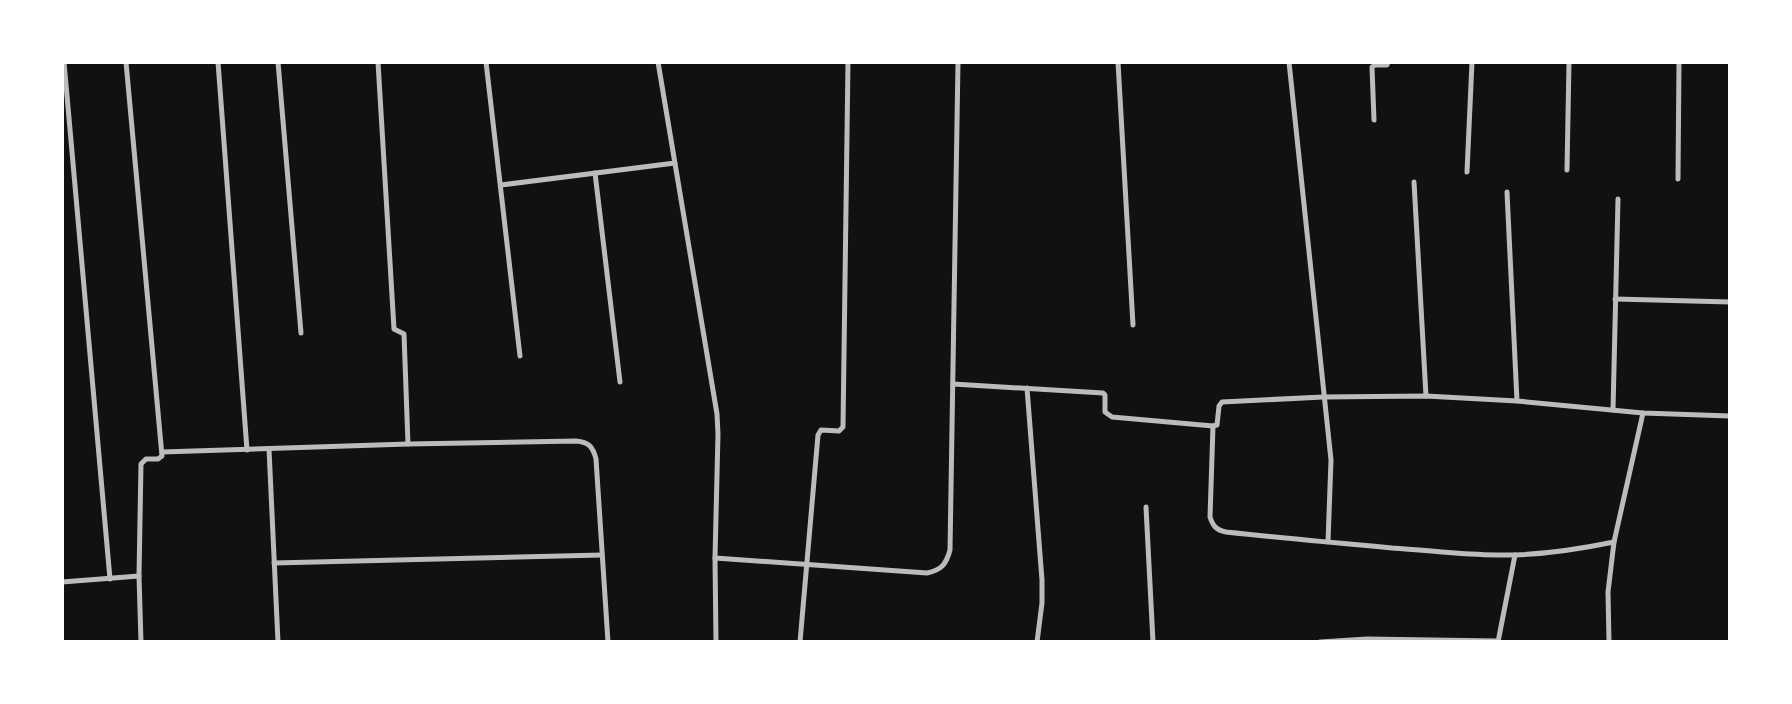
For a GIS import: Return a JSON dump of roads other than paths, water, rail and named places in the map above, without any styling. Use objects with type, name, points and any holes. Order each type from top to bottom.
[{"type":"street","points":[[64,62],[110,579]]},
{"type":"street","points":[[126,62],[162,452],[161,458],[146,459],[141,464],[139,576],[141,642]]},
{"type":"street","points":[[218,62],[247,450]]},
{"type":"street","points":[[278,62],[301,333]]},
{"type":"street","points":[[378,62],[394,329],[404,334],[408,444]]},
{"type":"street","points":[[486,62],[520,356]]},
{"type":"street","points":[[658,62],[717,414],[716,642]]},
{"type":"street","points":[[800,642],[818,435],[821,430],[839,431],[843,426],[848,62]]},
{"type":"street","points":[[715,558],[927,573],[938,570],[947,562],[950,550],[958,62]]},
{"type":"street","points":[[1118,62],[1132,325]]},
{"type":"street","points":[[1289,62],[1331,460],[1328,542]]},
{"type":"street","points":[[1374,120],[1372,67],[1387,64],[1388,62]]},
{"type":"street","points":[[1467,172],[1472,62]]},
{"type":"street","points":[[1567,170],[1569,62]]},
{"type":"street","points":[[1678,179],[1679,62]]},
{"type":"street","points":[[501,185],[675,163]]},
{"type":"street","points":[[595,174],[620,382]]},
{"type":"street","points":[[1414,182],[1426,396]]},
{"type":"street","points":[[1507,192],[1517,401]]},
{"type":"street","points":[[1613,410],[1618,200]]},
{"type":"street","points":[[1615,299],[1730,302]]},
{"type":"street","points":[[953,384],[1102,392],[1105,395],[1105,412],[1112,417],[1214,426]]},
{"type":"street","points":[[1027,388],[1042,580],[1042,603],[1037,642]]},
{"type":"street","points":[[1614,542],[1582,548],[1515,555],[1481,555],[1328,542],[1218,530],[1210,517],[1214,426],[1217,425],[1219,406],[1222,402],[1323,397],[1426,396],[1517,401],[1643,413],[1730,416]]},
{"type":"street","points":[[1609,642],[1608,592],[1614,542],[1643,413]]},
{"type":"street","points":[[162,452],[408,444],[586,442],[594,449],[596,459],[608,642]]},
{"type":"street","points":[[269,449],[278,642]]},
{"type":"street","points":[[1146,507],[1153,642]]},
{"type":"street","points":[[274,563],[602,555]]},
{"type":"street","points":[[1320,642],[1367,639],[1498,641],[1515,555]]},
{"type":"street","points":[[62,582],[139,576]]}]
